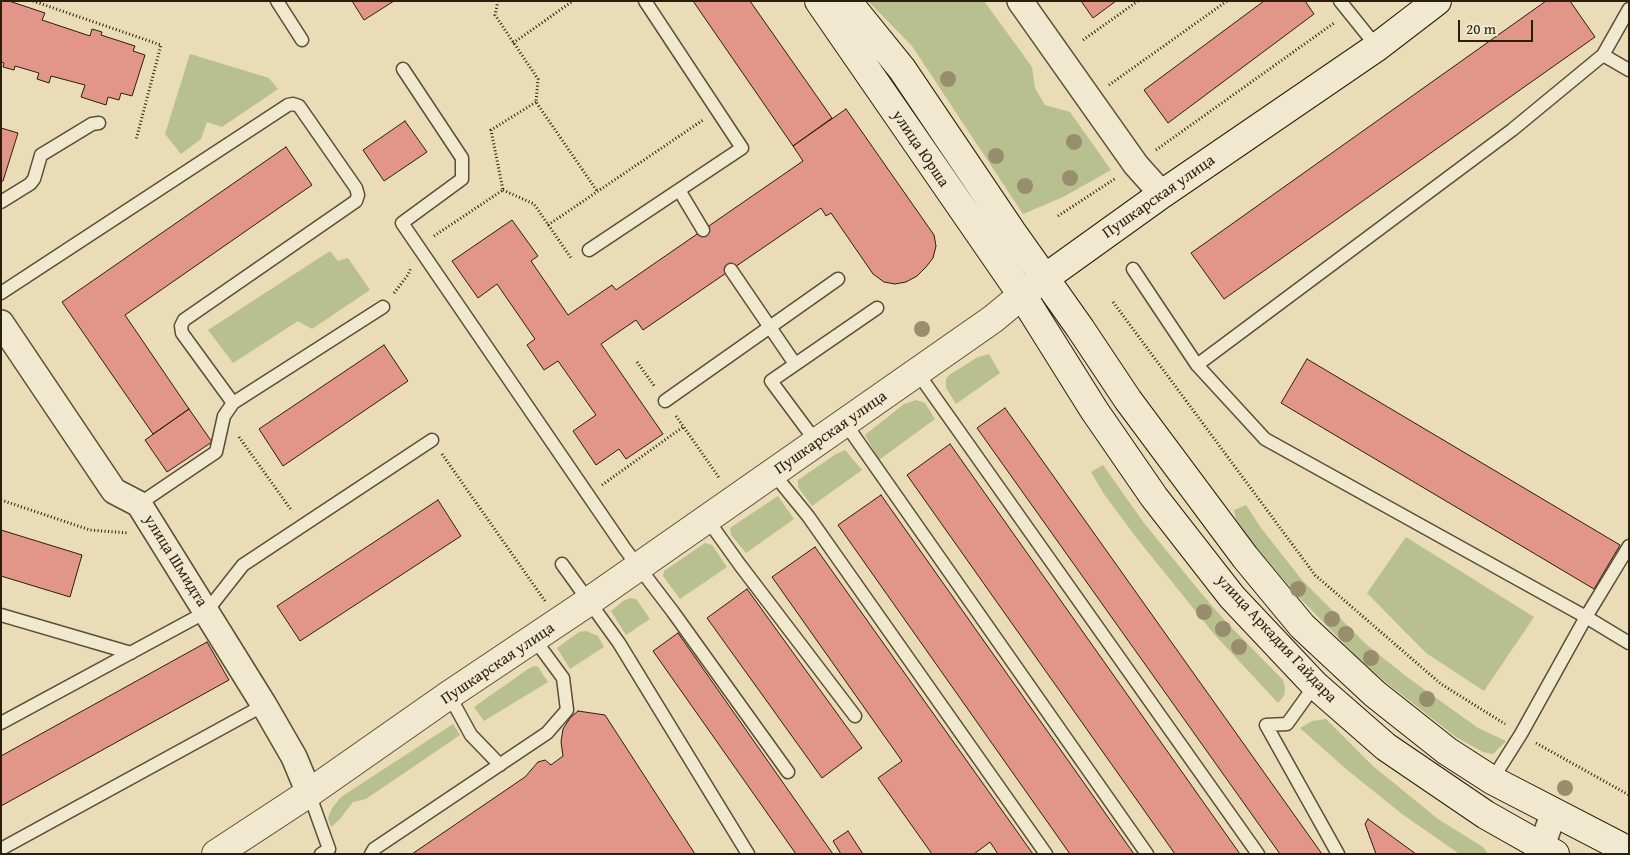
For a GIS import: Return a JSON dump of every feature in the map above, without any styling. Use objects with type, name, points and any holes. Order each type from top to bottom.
[{"type":"main road","name":"улица Юрша","points":[[819,1],[1022,295]]},
{"type":"main road","name":"улица Юрша","points":[[847,1],[902,69],[1045,278]]},
{"type":"main road","name":"Пушкарская улица","points":[[216,854],[309,793],[449,695],[535,640],[817,443],[992,319],[1045,278],[1162,194],[1377,47],[1437,1]]},
{"type":"main road","name":"улица Аркадия Гайдара","points":[[1045,278],[1128,400],[1245,557],[1302,626],[1375,694],[1447,751],[1492,780],[1629,851]]},
{"type":"main road","name":"улица Аркадия Гайдара","points":[[1022,295],[1094,410],[1154,497],[1232,597],[1314,685],[1386,747],[1475,808],[1545,852]]},
{"type":"main road","points":[[1475,808],[1492,780]]},
{"type":"street","points":[[1020,1],[1136,165],[1162,194]]},
{"type":"street","name":"улица Шмидта","points":[[1,323],[114,491],[139,504],[264,705],[294,757],[309,793]]},
{"type":"street","name":"улица Аркадия Гайдара","points":[[1545,852],[1554,812]]},
{"type":"lane","points":[[277,1],[302,40]]},
{"type":"lane","points":[[588,250],[742,148],[645,1]]},
{"type":"lane","points":[[1340,1],[1377,47]]},
{"type":"lane","points":[[1197,365],[1512,130],[1602,55],[1629,9]]},
{"type":"lane","points":[[1602,55],[1629,70]]},
{"type":"lane","points":[[403,69],[462,158],[462,180],[402,223],[638,568],[673,612],[788,772]]},
{"type":"lane","points":[[1,293],[288,105],[299,106],[356,188],[358,195],[356,201],[184,320],[181,326],[182,332],[233,403]]},
{"type":"lane","points":[[1,202],[30,184],[34,179],[41,155],[92,124],[99,124]]},
{"type":"lane","points":[[680,190],[704,230]]},
{"type":"lane","points":[[1133,269],[1197,365],[1265,439],[1586,617],[1629,643]]},
{"type":"lane","points":[[731,270],[795,364]]},
{"type":"lane","points":[[665,401],[838,280]]},
{"type":"lane","points":[[139,504],[216,452],[224,416],[233,403],[383,307]]},
{"type":"lane","points":[[817,443],[771,380],[877,308]]},
{"type":"lane","points":[[917,372],[1258,854]]},
{"type":"lane","points":[[845,423],[1146,854]]},
{"type":"lane","points":[[1,723],[206,612],[243,565],[432,440]]},
{"type":"lane","points":[[773,473],[808,516],[1046,854]]},
{"type":"lane","points":[[707,519],[855,716]]},
{"type":"lane","points":[[1492,780],[1521,734],[1586,617],[1629,546]]},
{"type":"lane","points":[[562,564],[588,602],[620,643],[748,854]]},
{"type":"lane","points":[[1,615],[131,652]]},
{"type":"lane","points":[[371,854],[374,849],[548,733],[567,710],[563,678],[535,640]]},
{"type":"lane","points":[[1314,685],[1287,724],[1266,726],[1338,854]]},
{"type":"lane","points":[[449,695],[471,735],[500,764]]},
{"type":"lane","points":[[1,849],[264,705]]},
{"type":"lane","points":[[309,793],[328,852]]},
{"type":"path","points":[[33,1],[162,45],[136,140]]},
{"type":"path","points":[[498,1],[495,15],[538,80],[536,102],[597,191]]},
{"type":"path","points":[[513,43],[573,1]]},
{"type":"path","points":[[1083,40],[1138,1]]},
{"type":"path","points":[[1089,100],[1227,1]]},
{"type":"path","points":[[1058,216],[1136,165],[1349,13]]},
{"type":"path","points":[[503,190],[492,130],[536,102]]},
{"type":"path","points":[[548,225],[717,110]]},
{"type":"path","points":[[383,307],[408,275],[418,247],[503,190]]},
{"type":"path","points":[[503,190],[534,204],[572,260],[588,250]]},
{"type":"path","points":[[1113,302],[1315,575],[1441,684],[1521,734],[1629,795]]},
{"type":"path","points":[[637,362],[734,500]]},
{"type":"path","points":[[224,416],[302,526]]},
{"type":"path","points":[[588,496],[683,427]]},
{"type":"path","points":[[432,440],[546,604]]},
{"type":"path","points":[[1,500],[90,530],[158,535]]},
{"type":"green space","points":[[868,1],[984,1],[1032,67],[1035,88],[1045,105],[1070,112],[1111,170],[1063,197],[1023,214],[912,46]]},
{"type":"green space","points":[[190,54],[269,78],[278,89],[222,127],[207,122],[201,139],[181,154],[165,134]]},
{"type":"green space","points":[[330,251],[338,261],[348,258],[370,290],[312,329],[298,321],[233,363],[208,330]]},
{"type":"green space","points":[[989,354],[1000,373],[956,404],[946,388],[946,379],[949,375],[978,357]]},
{"type":"green space","points":[[916,400],[925,403],[935,419],[879,460],[865,435],[904,404]]},
{"type":"green space","points":[[845,450],[862,470],[812,506],[798,487],[798,480]]},
{"type":"green space","points":[[1103,465],[1144,523],[1201,593],[1226,622],[1283,680],[1284,696],[1278,703],[1214,634],[1135,536],[1104,494],[1091,472]]},
{"type":"green space","points":[[778,496],[794,519],[746,553],[731,535],[730,528]]},
{"type":"green space","points":[[1246,505],[1261,528],[1302,580],[1367,645],[1407,677],[1478,728],[1506,741],[1493,754],[1483,752],[1456,737],[1383,680],[1355,655],[1296,594],[1247,536],[1236,519],[1234,510]]},
{"type":"green space","points":[[1406,537],[1534,617],[1484,691],[1426,653],[1367,593]]},
{"type":"green space","points":[[705,543],[712,545],[727,567],[680,599],[663,576],[664,571]]},
{"type":"green space","points":[[630,598],[636,599],[650,619],[626,635],[611,611]]},
{"type":"green space","points":[[586,631],[598,636],[604,647],[570,669],[557,648],[579,632]]},
{"type":"green space","points":[[534,666],[538,667],[548,682],[484,721],[474,707]]},
{"type":"green space","points":[[1326,719],[1373,766],[1438,819],[1483,847],[1488,854],[1458,853],[1402,814],[1345,768],[1300,728],[1312,721]]},
{"type":"green space","points":[[453,724],[460,735],[366,799],[353,802],[331,827],[328,818],[332,808],[341,797]]},
{"type":"building","points":[[1,1],[9,1],[45,13],[42,20],[90,36],[92,29],[102,32],[101,35],[135,46],[133,51],[145,55],[132,96],[121,93],[119,100],[108,97],[106,105],[81,97],[85,85],[51,76],[49,83],[37,79],[39,73],[15,66],[14,70],[3,67],[4,63],[1,62]]},
{"type":"building","points":[[352,1],[394,1],[364,20]]},
{"type":"building","points":[[693,1],[750,1],[832,118],[793,146]]},
{"type":"building","points":[[1081,1],[1116,1],[1093,18]]},
{"type":"building","points":[[1264,1],[1305,1],[1314,14],[1168,123],[1144,90]]},
{"type":"building","points":[[1546,1],[1570,1],[1595,37],[1224,299],[1191,253]]},
{"type":"building","points":[[846,109],[934,235],[936,246],[933,258],[917,276],[906,282],[895,284],[884,282],[873,274],[831,213],[826,216],[821,208],[643,330],[636,320],[601,344],[663,434],[626,459],[619,449],[596,465],[573,431],[596,415],[558,361],[544,370],[527,345],[535,339],[497,284],[478,298],[452,261],[512,220],[538,256],[531,261],[568,315],[612,285],[616,290],[803,161],[793,146]]},
{"type":"building","points":[[405,121],[427,152],[384,181],[363,150]]},
{"type":"building","points":[[1,128],[18,133],[3,181],[1,181]]},
{"type":"building","points":[[286,147],[312,185],[125,315],[189,409],[153,434],[62,302]]},
{"type":"building","points":[[384,345],[408,381],[283,466],[259,429]]},
{"type":"building","points":[[1307,359],[1620,545],[1594,589],[1281,403]]},
{"type":"building","points":[[1005,408],[1322,854],[1280,854],[977,428]]},
{"type":"building","points":[[189,409],[212,442],[167,472],[145,440]]},
{"type":"building","points":[[950,444],[1240,854],[1175,854],[907,475]]},
{"type":"building","points":[[881,495],[1134,854],[1070,854],[838,525]]},
{"type":"building","points":[[438,500],[461,536],[300,641],[277,606]]},
{"type":"building","points":[[1,530],[82,555],[70,597],[1,576]]},
{"type":"building","points":[[815,547],[1033,854],[998,854],[990,842],[974,854],[932,854],[878,778],[902,761],[772,577]]},
{"type":"building","points":[[747,589],[862,748],[822,778],[707,618]]},
{"type":"building","points":[[678,633],[833,854],[796,854],[653,651]]},
{"type":"building","points":[[207,642],[229,680],[1,806],[1,756]]},
{"type":"building","points":[[578,711],[605,715],[695,854],[412,854],[525,777],[538,762],[545,760],[551,765],[563,756],[561,742],[563,729],[570,718]]},
{"type":"building","points":[[1368,819],[1416,854],[1376,854],[1365,824]]},
{"type":"building","points":[[848,831],[863,854],[841,854],[833,841]]}]
